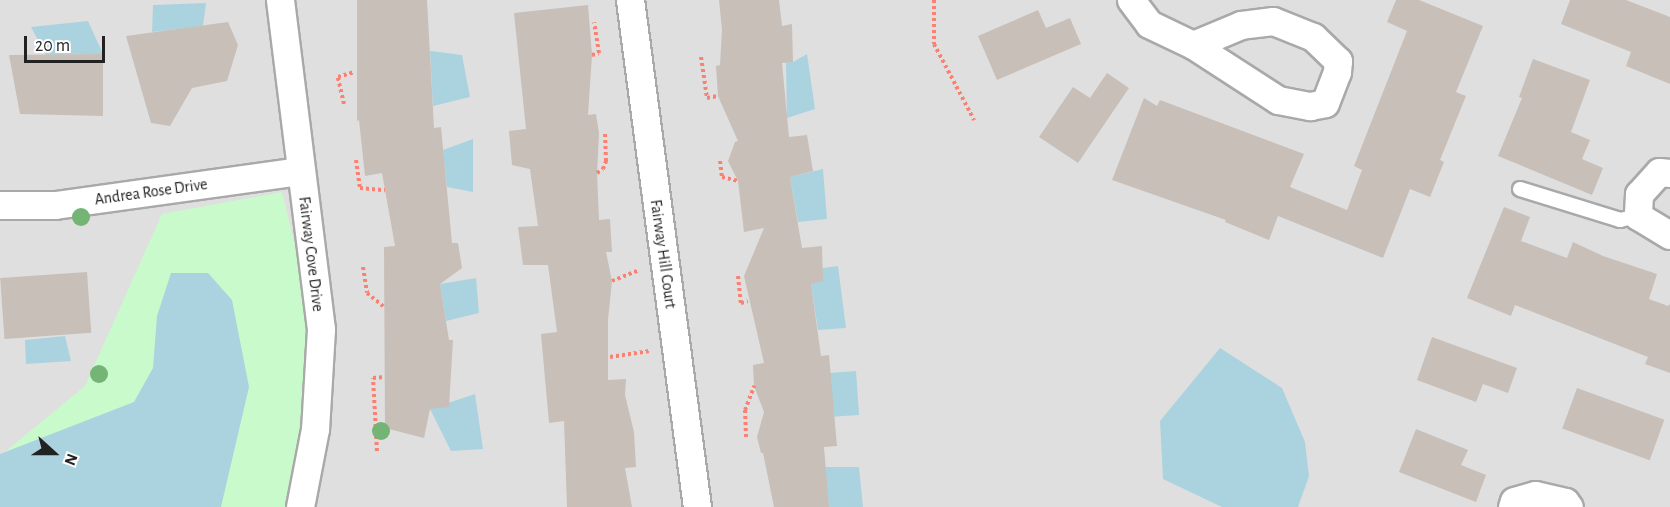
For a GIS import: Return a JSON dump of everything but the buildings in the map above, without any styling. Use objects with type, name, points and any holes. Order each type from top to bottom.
[{"type":"street","name":"Fairway Cove Drive","points":[[280,0],[321,329],[315,429],[300,507]]},
{"type":"street","name":"Fairway Hill Court","points":[[630,0],[697,507]]},
{"type":"street","points":[[1131,0],[1149,24],[1192,45],[1278,100],[1310,106],[1325,103],[1337,72],[1338,61],[1314,36],[1273,21],[1241,25],[1192,45]]},
{"type":"street","name":"Andrea Rose Drive","points":[[0,205],[56,205],[301,171]]},
{"type":"street","points":[[1670,173],[1659,172],[1639,194],[1638,216],[1670,235]]},
{"type":"street","points":[[1512,507],[1514,501],[1535,495],[1565,502],[1569,507]]},
{"type":"lane","points":[[1520,189],[1620,220],[1638,216]]},
{"type":"path","points":[[934,0],[934,44],[974,120]]},
{"type":"path","points":[[592,55],[599,53],[594,22]]},
{"type":"path","points":[[702,57],[707,98],[718,96]]},
{"type":"path","points":[[344,104],[338,77],[354,72]]},
{"type":"path","points":[[597,173],[603,169],[606,161],[605,132]]},
{"type":"path","points":[[356,160],[360,188],[385,190]]},
{"type":"path","points":[[720,162],[722,177],[738,181]]},
{"type":"path","points":[[363,267],[367,293],[383,306]]},
{"type":"path","points":[[612,281],[646,268]]},
{"type":"path","points":[[738,276],[741,303],[748,301]]},
{"type":"path","points":[[610,357],[654,351]]},
{"type":"path","points":[[377,452],[373,378],[384,377]]},
{"type":"path","points":[[746,437],[745,410],[754,386]]},
{"type":"shaded area","points":[[0,0],[1670,0],[1670,507],[0,507]]},
{"type":"green space","points":[[282,192],[320,347],[294,507],[0,507],[0,456],[85,386],[162,214]]},
{"type":"water","points":[[206,3],[203,26],[152,32],[153,5]]},
{"type":"water","points":[[88,21],[103,54],[46,55],[31,27]]},
{"type":"water","points":[[430,51],[462,55],[470,97],[433,106]]},
{"type":"water","points":[[807,54],[815,109],[787,118],[786,63],[782,63],[793,62]]},
{"type":"water","points":[[473,139],[473,192],[447,187],[443,150]]},
{"type":"water","points":[[823,169],[827,219],[798,222],[790,177]]},
{"type":"water","points":[[838,266],[846,328],[818,330],[811,284],[823,268]]},
{"type":"water","points":[[171,273],[208,273],[232,300],[249,387],[221,507],[0,507],[0,454],[134,402],[153,368],[157,316]]},
{"type":"water","points":[[476,278],[479,313],[446,321],[440,284]]},
{"type":"water","points":[[65,336],[71,361],[26,364],[25,340]]},
{"type":"water","points":[[1220,348],[1282,388],[1305,442],[1309,476],[1298,507],[1222,507],[1163,479],[1160,421]]},
{"type":"water","points":[[856,371],[859,415],[832,417],[829,373]]},
{"type":"water","points":[[475,394],[483,449],[451,451],[430,409]]},
{"type":"water","points":[[825,467],[859,467],[863,507],[829,507]]}]
